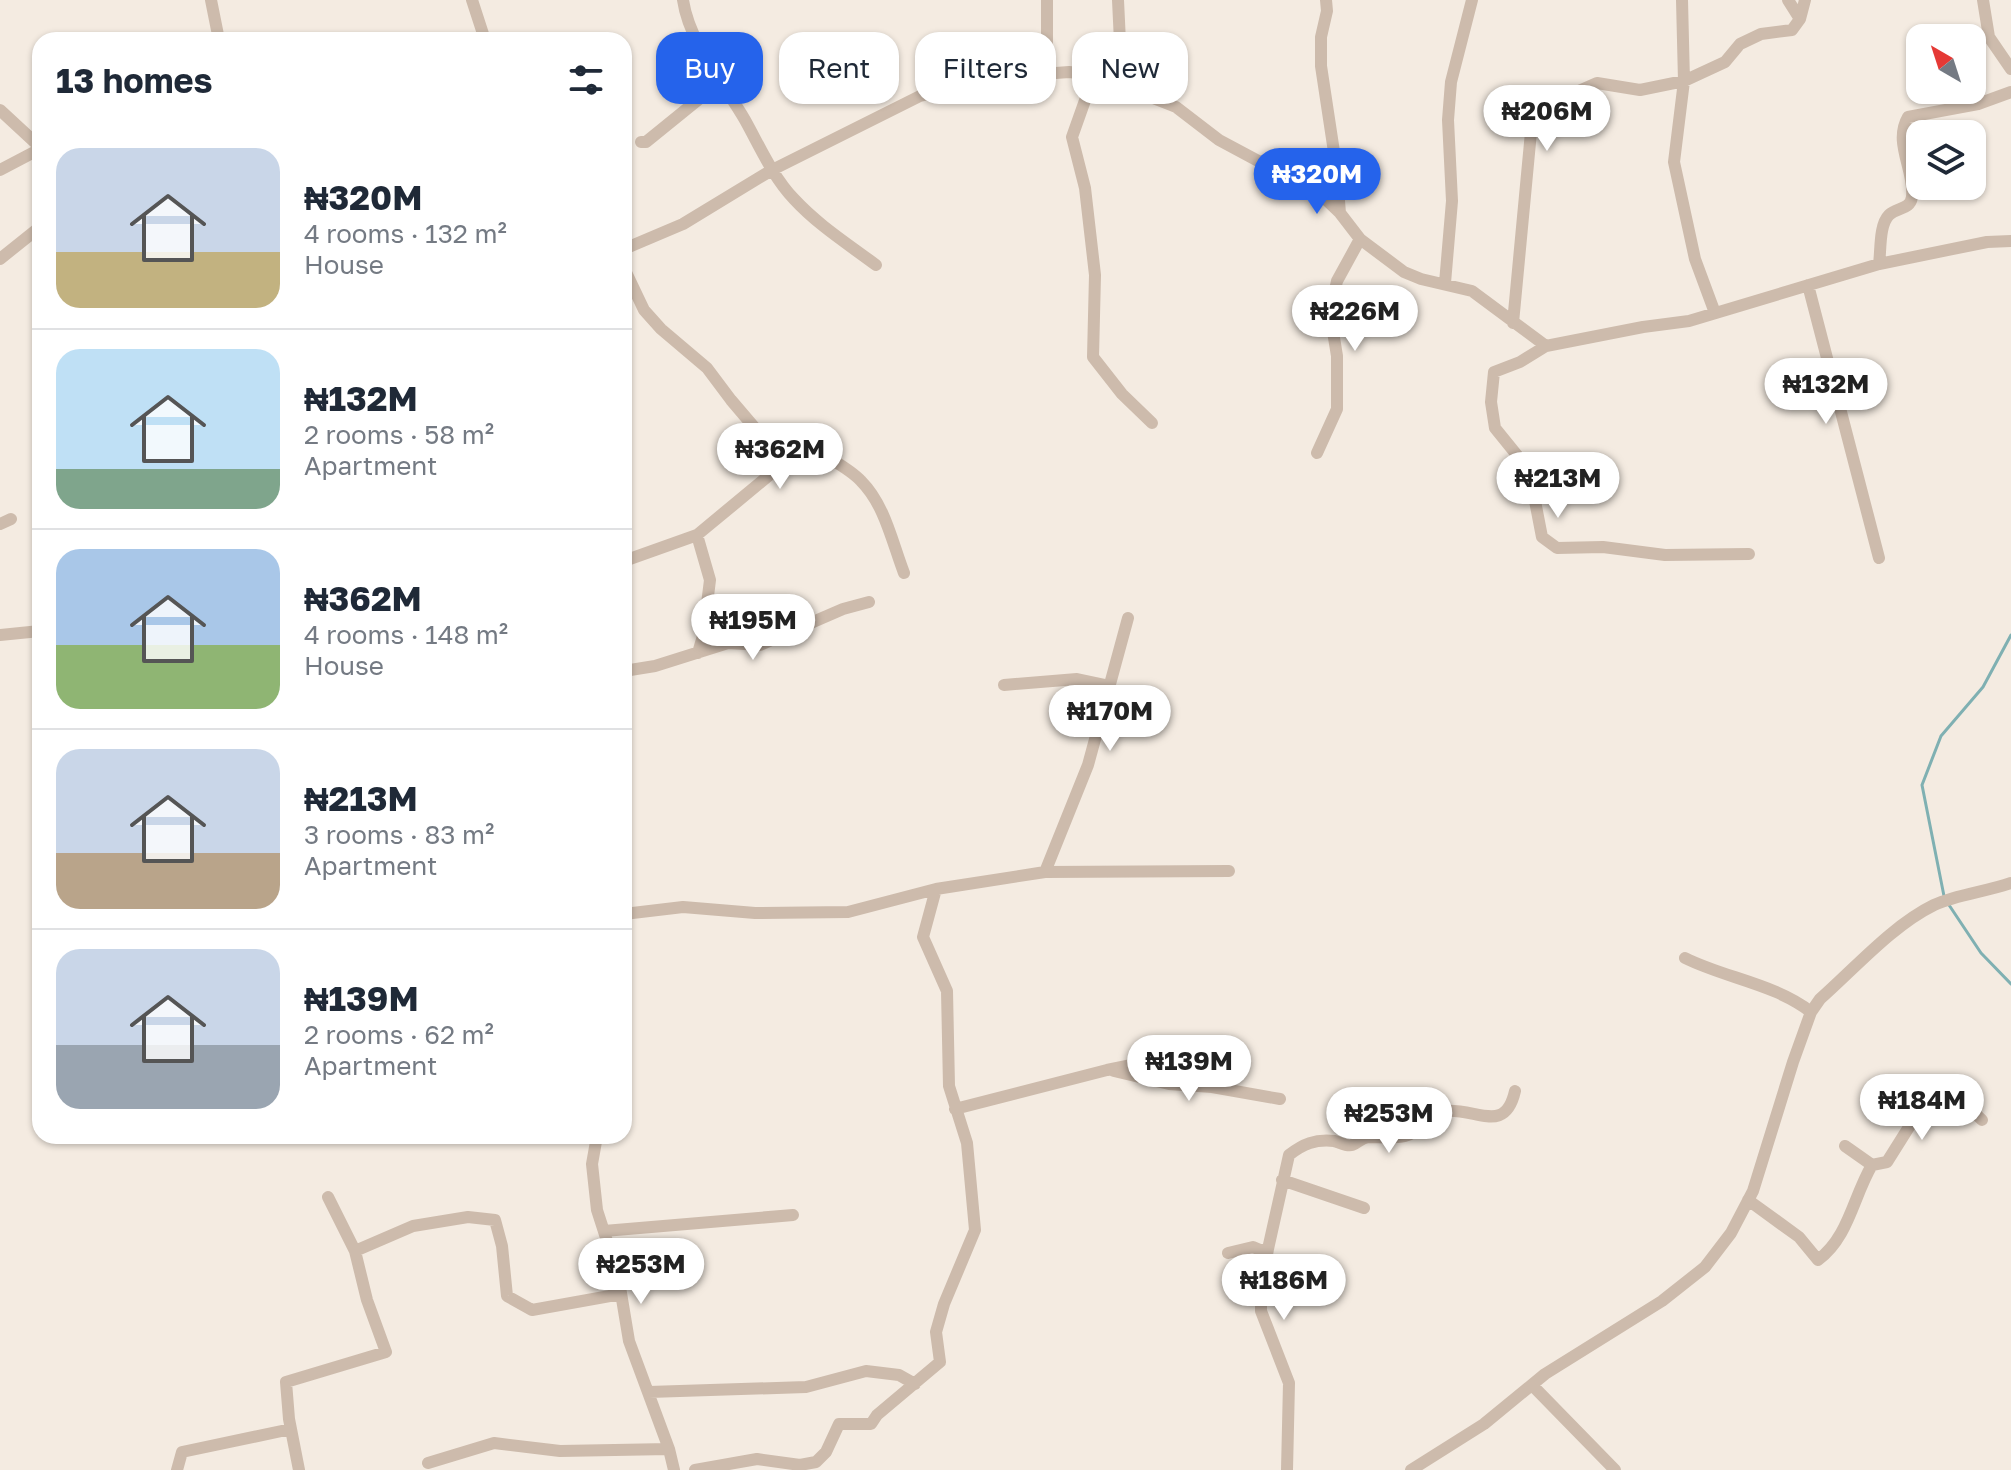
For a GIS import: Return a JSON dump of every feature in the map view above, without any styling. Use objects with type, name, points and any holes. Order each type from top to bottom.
[{"type":"street","points":[[211,0],[217,32]]},
{"type":"street","points":[[472,0],[482,32]]},
{"type":"street","points":[[683,0],[693,32]]},
{"type":"street","points":[[1047,0],[1047,32]]},
{"type":"street","points":[[1118,0],[1120,32]]},
{"type":"street","points":[[1326,0],[1321,66],[1340,213]]},
{"type":"street","points":[[1445,283],[1452,201],[1448,120],[1450,94],[1472,0]]},
{"type":"street","points":[[1682,0],[1684,81],[1674,162],[1695,259],[1715,313]]},
{"type":"street","points":[[1788,0],[1800,19]]},
{"type":"street","points":[[1513,323],[1531,132],[1538,109],[1597,83],[1640,90],[1684,81],[1725,62],[1740,44],[1761,34],[1792,30],[1800,19],[1805,0]]},
{"type":"street","points":[[1983,0],[1989,37],[2011,69]]},
{"type":"street","points":[[1879,264],[1884,224],[1890,214],[1908,206],[1912,200],[1902,139],[1908,117],[1978,104],[2011,92]]},
{"type":"street","points":[[632,246],[683,224],[772,170],[915,98]]},
{"type":"street","points":[[641,142],[646,142],[693,104]]},
{"type":"street","points":[[735,104],[772,170],[792,198],[822,226],[876,265]]},
{"type":"street","points":[[1084,104],[1072,137],[1085,188],[1095,275],[1093,357],[1122,394],[1152,423]]},
{"type":"street","points":[[1169,104],[1219,140],[1320,194],[1360,239],[1404,272],[1472,291],[1546,346]]},
{"type":"street","points":[[0,110],[32,140]]},
{"type":"street","points":[[0,170],[32,152]]},
{"type":"street","points":[[0,259],[32,233]]},
{"type":"street","points":[[1317,453],[1337,409],[1337,356],[1330,313],[1337,281],[1360,239]]},
{"type":"street","points":[[1749,554],[1665,555],[1603,547],[1557,548],[1542,537],[1529,470],[1495,428],[1491,402],[1494,372],[1520,362],[1546,346],[1689,321],[1879,264],[1987,242],[2011,241]]},
{"type":"street","points":[[632,285],[644,310],[661,329],[707,368],[754,427],[778,468]]},
{"type":"street","points":[[1808,285],[1879,558]]},
{"type":"street","points":[[632,558],[697,535],[778,468],[819,452],[860,478],[873,494],[883,512],[904,573]]},
{"type":"street","points":[[697,535],[710,580],[698,653]]},
{"type":"street","points":[[632,670],[655,666],[728,643],[760,645],[843,609],[869,602]]},
{"type":"street","points":[[1045,872],[1088,765],[1128,618]]},
{"type":"street","points":[[0,635],[32,632]]},
{"type":"street","points":[[1004,685],[1077,679],[1110,686]]},
{"type":"street","points":[[632,913],[683,907],[755,913],[848,912],[936,889],[1045,872],[1229,871]]},
{"type":"street","points":[[1411,1470],[1484,1424],[1564,1362],[1662,1301],[1705,1267],[1731,1233],[1748,1200],[1811,1012],[1820,999],[1892,932],[1945,901],[2011,883]]},
{"type":"street","points":[[695,1470],[757,1459],[779,1467],[816,1462],[826,1452],[839,1424],[871,1424],[877,1415],[940,1362],[936,1332],[975,1230],[967,1143],[949,1086],[947,991],[923,937],[936,889]]},
{"type":"street","points":[[1685,958],[1713,971],[1774,991],[1811,1012]]},
{"type":"street","points":[[955,1109],[1107,1070],[1230,1045]]},
{"type":"street","points":[[1107,1070],[1169,1084],[1212,1087],[1280,1099]]},
{"type":"street","points":[[1287,1470],[1289,1383],[1261,1311],[1260,1300],[1289,1155],[1300,1146],[1315,1141],[1352,1145],[1365,1137],[1406,1136],[1430,1116],[1442,1111],[1496,1118],[1505,1114],[1511,1106],[1515,1091]]},
{"type":"street","points":[[1845,1146],[1872,1165],[1887,1162],[1914,1119],[1920,1103],[1964,1103],[1982,1120]]},
{"type":"street","points":[[596,1144],[592,1164],[597,1210],[621,1294],[629,1341],[674,1470]]},
{"type":"street","points":[[1748,1200],[1799,1237],[1818,1260],[1830,1251],[1843,1233],[1872,1165]]},
{"type":"street","points":[[1282,1180],[1364,1208]]},
{"type":"street","points":[[299,1470],[286,1382],[386,1352],[367,1300],[355,1251],[328,1197]]},
{"type":"street","points":[[604,1231],[793,1215]]},
{"type":"street","points":[[355,1251],[413,1226],[468,1217],[495,1220],[502,1246],[507,1296],[532,1310],[621,1294]]},
{"type":"street","points":[[1228,1253],[1253,1247],[1268,1249]]},
{"type":"street","points":[[649,1392],[806,1387],[866,1371],[899,1375],[915,1384]]},
{"type":"street","points":[[1532,1385],[1557,1407],[1615,1470]]},
{"type":"street","points":[[177,1470],[182,1452],[291,1429]]},
{"type":"street","points":[[428,1463],[494,1443],[560,1451],[669,1449]]},
{"type":"waterway","points":[[1944,896],[1922,785],[1941,736],[1983,687],[2011,635]]},
{"type":"waterway","points":[[1947,902],[1981,953],[2011,984]]}]
